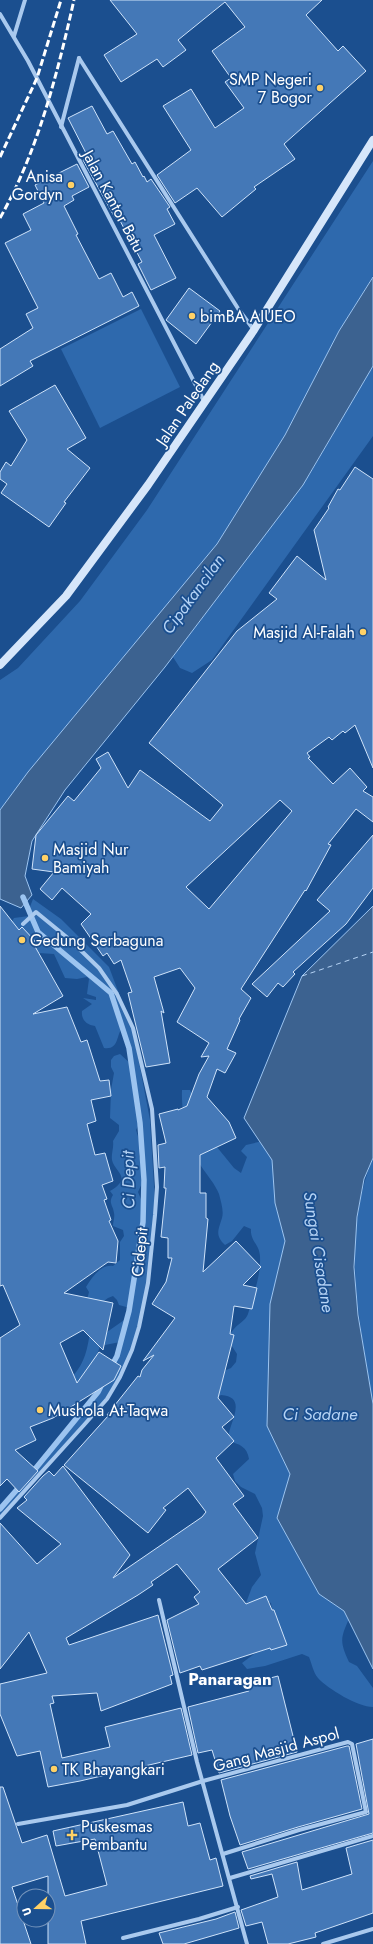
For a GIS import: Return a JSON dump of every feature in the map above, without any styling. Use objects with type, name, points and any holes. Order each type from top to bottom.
[{"type":"street","points":[[14,36],[25,0]]},
{"type":"street","name":"Jalan Kantor Batu","points":[[0,14],[14,36],[204,401]]},
{"type":"street","points":[[61,127],[79,58],[239,310],[254,330]]},
{"type":"street","name":"Jalan Paledang","points":[[0,665],[66,596],[148,485],[254,330],[373,140]]},
{"type":"street","name":"Cidepit","points":[[0,1518],[107,1399],[120,1377],[132,1350],[139,1328],[148,1283],[157,1187],[152,1109],[133,1028],[117,994],[99,968],[69,939],[36,912],[24,923]]},
{"type":"street","points":[[159,1600],[197,1762],[247,1944]]},
{"type":"street","name":"Gang Masjid Aspol","points":[[203,1781],[348,1742],[352,1744],[366,1812],[299,1830],[223,1854]]},
{"type":"street","points":[[18,1824],[127,1804],[203,1781]]},
{"type":"street","points":[[230,1878],[373,1836]]},
{"type":"street","points":[[123,1938],[199,1919],[238,1907]]},
{"type":"street","points":[[323,1944],[373,1929]]},
{"type":"shaded area","points":[[373,161],[373,276],[339,331],[285,435],[217,544],[28,772],[0,810],[0,680],[18,668],[80,601],[147,510]]},
{"type":"shaded area","points":[[141,309],[180,387],[100,428],[61,349]]},
{"type":"shaded area","points":[[373,366],[373,436],[212,660],[192,673],[180,668],[173,657],[310,474]]},
{"type":"shaded area","points":[[33,899],[61,919],[109,967],[133,1031],[150,1120],[156,1219],[145,1296],[132,1350],[107,1399],[0,1520],[0,1506],[70,1428],[102,1384],[113,1363],[120,1342],[100,1346],[97,1355],[77,1386],[70,1379],[82,1363],[88,1346],[90,1332],[107,1332],[127,1318],[130,1308],[119,1305],[113,1296],[94,1308],[87,1300],[89,1292],[86,1287],[97,1272],[105,1267],[113,1266],[120,1260],[120,1242],[124,1236],[123,1230],[113,1226],[114,1215],[111,1202],[113,1195],[110,1191],[117,1186],[122,1178],[112,1160],[113,1141],[119,1131],[119,1125],[110,1118],[111,1090],[114,1073],[111,1067],[111,1060],[114,1056],[120,1054],[131,1064],[129,1048],[122,1028],[115,1045],[109,1048],[104,1048],[95,1026],[87,1023],[82,1017],[82,1011],[92,1004],[83,998],[96,1000],[96,997],[87,994],[89,979],[87,977],[77,979],[65,978],[54,954],[39,953],[9,926],[14,918],[29,916],[28,912]],"holes":[[[139,1124],[143,1167],[139,1156],[141,1146],[136,1130]],[[143,1181],[143,1204],[138,1192]],[[141,1230],[133,1289],[131,1288],[134,1273],[130,1269],[136,1255]]]},
{"type":"shaded area","points":[[182,1090],[190,1090],[212,1141],[234,1168],[241,1173],[247,1157],[241,1151],[246,1145],[263,1141],[294,1183],[280,1451],[351,1613],[342,1637],[343,1647],[349,1662],[357,1666],[373,1688],[373,1707],[352,1701],[329,1687],[316,1676],[309,1657],[302,1654],[265,1666],[247,1669],[242,1663],[254,1654],[284,1642],[282,1632],[273,1613],[271,1603],[263,1599],[246,1603],[252,1587],[261,1575],[255,1553],[263,1516],[262,1508],[255,1494],[241,1487],[235,1481],[233,1474],[249,1459],[245,1449],[236,1443],[228,1441],[235,1413],[236,1406],[234,1401],[230,1397],[221,1395],[214,1399],[224,1371],[231,1368],[236,1362],[237,1354],[228,1340],[232,1331],[248,1314],[258,1278],[260,1253],[252,1237],[251,1229],[244,1226],[232,1241],[225,1245],[220,1238],[218,1233],[223,1212],[221,1200],[219,1194],[196,1158],[192,1149],[184,1119]]},
{"type":"shaded area","points":[[373,1158],[373,1408],[359,1313],[355,1251],[357,1220],[363,1189]]},
{"type":"water","name":"Cipakancilan","points":[[373,277],[373,366],[303,485],[165,667],[65,790],[32,841],[25,876],[32,895],[21,908],[0,899],[0,810],[28,772],[217,544],[285,435],[339,331]]},
{"type":"water","name":"Ci Sadane","points":[[373,906],[373,1158],[364,1179],[357,1217],[354,1267],[358,1315],[373,1404],[373,1669],[344,1611],[319,1594],[277,1518],[290,1474],[267,1426],[270,1304],[285,1241],[275,1203],[272,1160],[244,1118],[302,976]]},
{"type":"building","points":[[110,0],[322,0],[306,15],[338,51],[343,46],[366,71],[284,144],[295,159],[254,187],[256,189],[222,217],[197,188],[175,203],[157,175],[191,150],[163,106],[191,89],[215,128],[244,108],[225,82],[231,78],[212,51],[245,27],[225,2],[178,40],[186,50],[163,67],[157,59],[121,82],[104,55],[137,34]]},
{"type":"building","points":[[92,106],[107,134],[113,131],[132,164],[135,162],[147,182],[151,179],[170,207],[167,209],[175,224],[154,235],[176,278],[151,290],[138,264],[142,262],[118,217],[115,218],[83,160],[88,157],[68,118]]},
{"type":"building","points":[[77,164],[89,187],[72,196],[74,200],[64,206],[78,234],[76,235],[99,279],[111,273],[123,297],[132,292],[139,306],[30,361],[33,366],[0,386],[0,349],[33,328],[26,314],[38,308],[5,243],[31,230],[23,214],[44,203],[35,185]]},
{"type":"building","name":"bimBA AIUEO","points":[[189,288],[220,311],[196,344],[166,320]]},
{"type":"building","points":[[55,385],[86,438],[67,449],[90,468],[64,502],[66,503],[49,527],[1,493],[7,484],[0,479],[0,472],[6,462],[11,466],[27,440],[9,411]]},
{"type":"building","points":[[355,467],[373,479],[373,768],[355,725],[345,733],[343,731],[332,740],[329,737],[307,753],[310,757],[308,758],[333,784],[350,768],[367,787],[363,791],[373,797],[373,822],[356,809],[328,844],[331,845],[306,891],[305,890],[241,989],[251,998],[239,1019],[240,1020],[227,1049],[236,1053],[225,1073],[217,1069],[207,1097],[229,1122],[236,1138],[200,1155],[200,1193],[206,1193],[206,1218],[208,1219],[203,1272],[236,1241],[261,1267],[243,1285],[257,1288],[252,1309],[234,1306],[230,1334],[234,1335],[218,1398],[234,1417],[222,1427],[234,1441],[216,1458],[244,1496],[233,1504],[258,1538],[218,1569],[246,1604],[266,1596],[272,1610],[274,1610],[287,1645],[271,1650],[270,1648],[202,1670],[200,1666],[180,1673],[167,1620],[199,1604],[194,1597],[200,1592],[177,1564],[151,1582],[153,1585],[138,1595],[66,1638],[69,1645],[158,1615],[173,1675],[170,1676],[172,1684],[101,1711],[97,1693],[52,1696],[54,1703],[50,1704],[62,1758],[110,1747],[105,1727],[181,1708],[192,1755],[48,1787],[40,1751],[17,1756],[0,1714],[0,1684],[47,1673],[29,1632],[0,1669],[0,1523],[37,1564],[61,1544],[17,1508],[27,1500],[24,1497],[43,1476],[49,1471],[54,1476],[63,1466],[130,1555],[113,1578],[202,1517],[206,1512],[188,1488],[163,1508],[166,1510],[148,1533],[64,1465],[108,1416],[107,1415],[138,1376],[140,1377],[142,1370],[154,1355],[143,1361],[175,1318],[152,1304],[166,1282],[172,1258],[168,1258],[168,1238],[161,1237],[166,1188],[164,1188],[165,1167],[159,1168],[158,1145],[166,1143],[159,1114],[178,1110],[187,1106],[199,1074],[209,1056],[201,1057],[209,1043],[177,1022],[195,988],[180,968],[154,977],[164,1013],[161,1011],[170,1063],[146,1067],[128,993],[132,992],[121,960],[114,964],[107,953],[103,956],[81,924],[91,914],[62,888],[52,900],[40,889],[54,872],[32,869],[36,835],[68,796],[74,801],[101,768],[96,759],[108,752],[128,788],[140,770],[210,821],[223,805],[149,743],[237,631],[277,599],[269,593],[297,556],[326,580],[314,530],[329,508],[328,507],[338,489],[340,490]],"holes":[[[280,800],[292,811],[209,909],[186,887]]]},
{"type":"building","points":[[373,835],[373,888],[346,924],[293,972],[295,974],[283,987],[278,983],[267,997],[252,984],[330,911],[317,900]]},
{"type":"building","points":[[0,906],[19,930],[22,927],[35,941],[33,943],[63,996],[33,1014],[67,1007],[81,1042],[87,1040],[100,1081],[109,1080],[111,1096],[91,1100],[96,1121],[87,1124],[95,1155],[105,1153],[113,1181],[102,1185],[107,1199],[104,1200],[111,1220],[109,1221],[118,1241],[116,1263],[108,1262],[64,1293],[113,1303],[103,1350],[83,1330],[60,1343],[77,1383],[99,1352],[121,1366],[114,1380],[53,1418],[30,1427],[36,1440],[15,1450],[38,1471],[19,1492],[7,1479],[0,1486],[0,1338],[20,1325],[3,1285],[0,1286]]},
{"type":"building","points":[[278,1676],[297,1752],[219,1773],[212,1750],[198,1753],[188,1707],[249,1691],[247,1684]]},
{"type":"building","points":[[373,1739],[373,1833],[248,1869],[242,1852],[369,1814],[356,1744]]},
{"type":"building","points":[[349,1746],[362,1809],[240,1845],[230,1816],[221,1780]]},
{"type":"building","points":[[0,1787],[3,1787],[22,1843],[47,1835],[65,1896],[107,1885],[95,1839],[56,1846],[53,1831],[183,1802],[188,1826],[200,1823],[210,1860],[216,1858],[223,1886],[81,1921],[86,1944],[48,1944],[48,1928],[56,1928],[56,1888],[48,1888],[48,1876],[12,1887],[16,1899],[16,1928],[26,1928],[31,1944],[0,1944]]},
{"type":"building","points":[[373,1840],[373,1913],[315,1933],[316,1937],[288,1944],[268,1944],[262,1922],[246,1926],[241,1910],[278,1897],[272,1874],[251,1879],[250,1876],[297,1862],[302,1890],[352,1874],[346,1848]]},
{"type":"building","points":[[235,1912],[239,1928],[184,1944],[163,1944],[159,1933],[216,1919]]},
{"type":"waterway","name":"Ci Depit","points":[[23,897],[38,932],[111,993],[129,1048],[140,1123],[144,1180],[143,1222],[129,1311],[117,1356],[111,1367]]},
{"type":"waterway","name":"Ci Depit","points":[[31,1474],[98,1392],[103,1382]]},
{"type":"waterway","name":"Ci Depit","points":[[0,1509],[21,1485]]},
{"type":"ferry route","points":[[302,976],[373,952]]},
{"type":"railway","points":[[0,157],[37,78],[61,0]]},
{"type":"railway","points":[[0,218],[36,139],[61,56],[74,0]]},
{"type":"place","name":"SMP Negeri 7 Bogor","points":[[320,88]]},
{"type":"place","name":"Anisa Gordyn","points":[[71,185]]},
{"type":"place","name":"bimBA AIUEO","points":[[192,316]]},
{"type":"place","name":"Masjid Al-Falah","points":[[363,632]]},
{"type":"place","name":"Masjid Nur Bamiyah","points":[[45,858]]},
{"type":"place","name":"Gedung Serbaguna","points":[[22,940]]},
{"type":"place","name":"Mushola At-Taqwa","points":[[40,1410]]},
{"type":"place","name":"TK Bhayangkari","points":[[54,1769]]},
{"type":"place","name":"Puskesmas Pembantu","points":[[72,1835]]},
{"type":"district","name":"Panaragan","points":[[230,1679]]},
{"type":"water label","name":"Sungai Cisadane","points":[[319,1252]]}]
